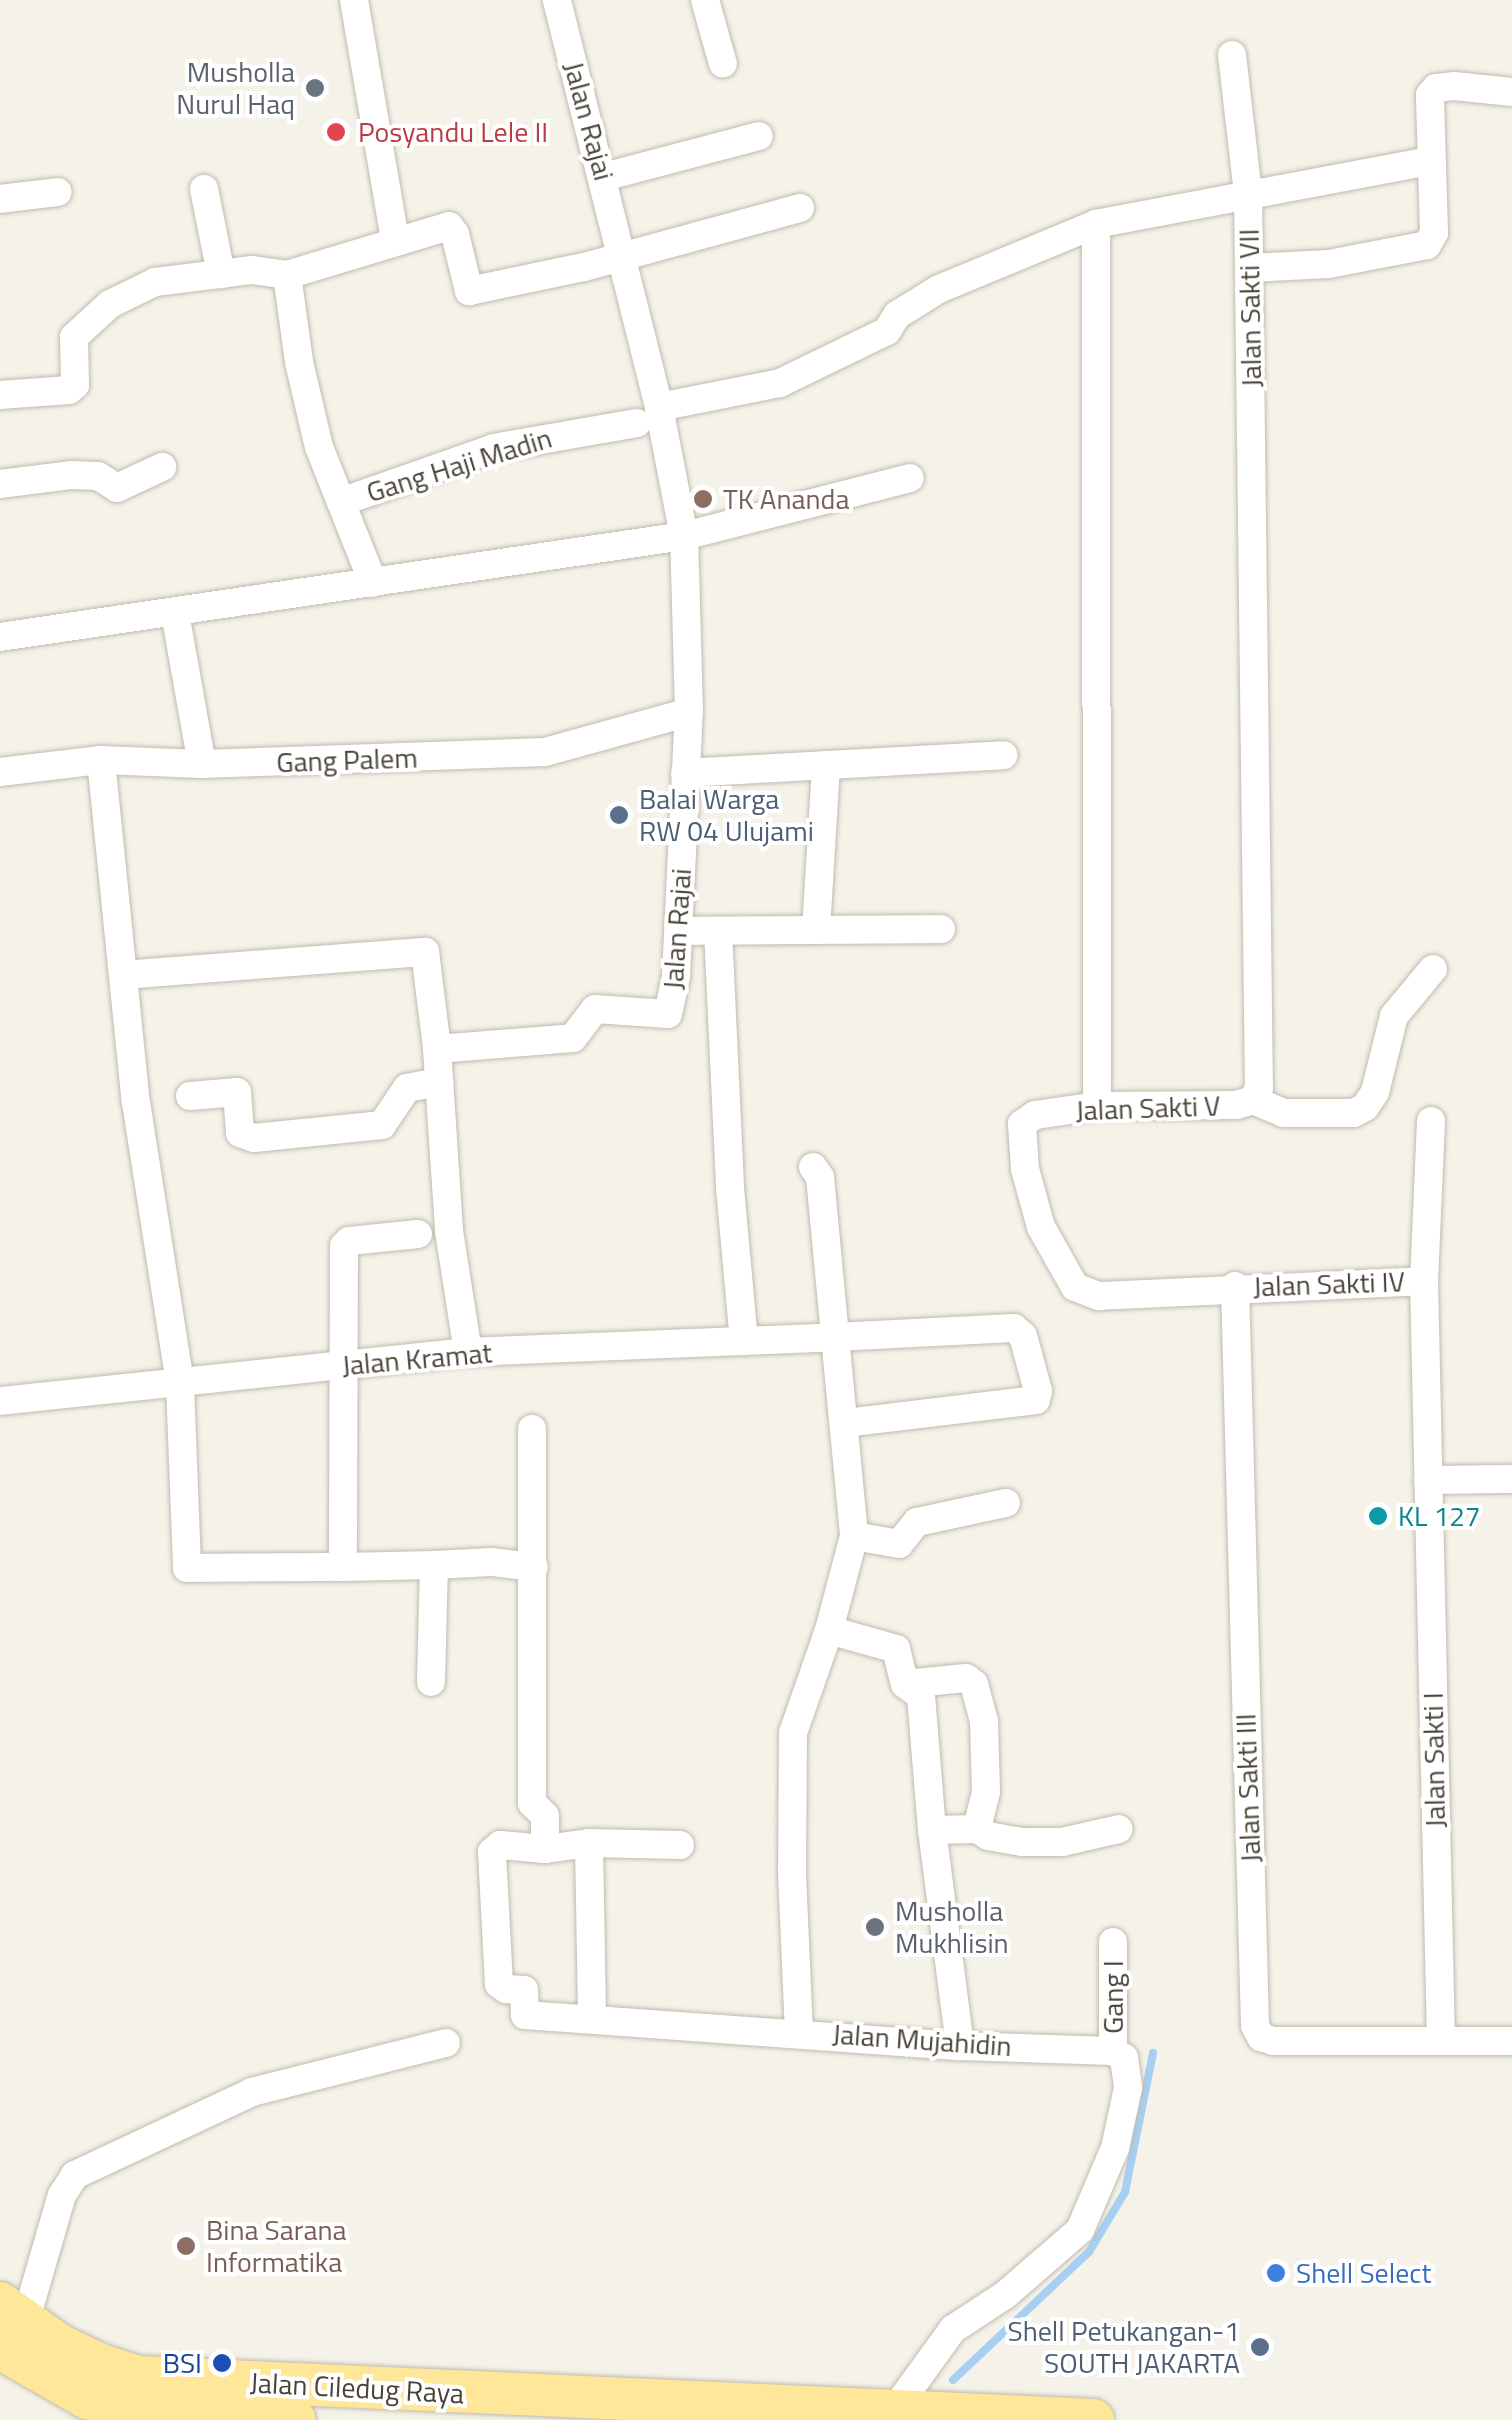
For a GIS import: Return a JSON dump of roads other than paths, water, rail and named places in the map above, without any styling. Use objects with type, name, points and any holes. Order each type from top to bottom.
[{"type":"main road","name":"Jalan Ciledug Raya","points":[[8,2324],[87,2398],[176,2412],[909,2409],[1093,2420]]},
{"type":"street","points":[[354,0],[396,239]]},
{"type":"street","name":"Jalan Rajai","points":[[437,1049],[576,1037],[595,1009],[668,1014],[679,931],[689,712],[684,536],[648,415],[623,256],[558,0]]},
{"type":"street","points":[[705,0],[723,64]]},
{"type":"street","points":[[1232,56],[1248,193],[1430,162]]},
{"type":"street","points":[[1249,268],[1329,264],[1427,244],[1434,233],[1430,95],[1436,88],[1480,86],[1512,92]]},
{"type":"street","points":[[604,177],[760,136]]},
{"type":"street","points":[[204,189],[221,274]]},
{"type":"street","points":[[0,199],[58,192]]},
{"type":"street","name":"Jalan Sakti VII","points":[[918,303],[1096,224],[1248,193],[1259,1088],[1253,1100]]},
{"type":"street","points":[[0,395],[69,390],[75,385],[74,337],[110,304],[144,285],[252,270],[286,275],[396,239],[452,228],[469,292],[800,208]]},
{"type":"street","points":[[1096,224],[1097,1106]]},
{"type":"street","points":[[286,275],[299,362],[319,447],[373,583]]},
{"type":"street","name":"Gang Haji Madin","points":[[341,502],[494,448],[780,383],[847,354],[872,336],[887,331],[918,303]]},
{"type":"street","points":[[0,484],[72,475],[98,476],[117,488],[162,467]]},
{"type":"street","points":[[0,637],[684,536],[910,478]]},
{"type":"street","points":[[175,613],[202,764]]},
{"type":"street","name":"Gang Palem","points":[[0,772],[101,760],[202,764],[545,752],[689,712]]},
{"type":"street","points":[[685,773],[1003,755]]},
{"type":"street","points":[[101,760],[136,1102],[180,1384],[187,1568],[343,1568],[492,1562],[534,1567]]},
{"type":"street","points":[[816,930],[826,765]]},
{"type":"street","points":[[679,931],[941,929]]},
{"type":"street","points":[[718,931],[730,1188],[744,1341]]},
{"type":"street","points":[[123,975],[425,952],[440,1082],[449,1230],[468,1352]]},
{"type":"street","points":[[1253,1100],[1283,1113],[1354,1113],[1365,1107],[1375,1092],[1394,1016],[1432,969]]},
{"type":"street","points":[[190,1096],[237,1092],[240,1133],[254,1138],[382,1125],[407,1088],[440,1082]]},
{"type":"street","name":"Jalan Sakti V","points":[[1235,1286],[1099,1296],[1075,1288],[1041,1227],[1025,1169],[1022,1124],[1034,1115],[1097,1106],[1237,1105],[1253,1100]]},
{"type":"street","name":"Jalan Sakti I","points":[[1430,1122],[1424,1282],[1441,2040]]},
{"type":"street","name":"Jalan Mujahidin","points":[[814,1166],[820,1177],[854,1536],[829,1630],[793,1734],[792,1872],[799,2031],[960,2046],[1113,2051]]},
{"type":"street","points":[[343,1568],[345,1244],[418,1234]]},
{"type":"street","name":"Jalan Sakti IV","points":[[1235,1286],[1424,1282]]},
{"type":"street","name":"Jalan Sakti III","points":[[1235,1286],[1255,2026],[1261,2037],[1274,2041],[1512,2041]]},
{"type":"street","name":"Jalan Kramat","points":[[0,1401],[468,1352],[1014,1328],[1023,1336],[1038,1391],[1036,1400],[846,1423]]},
{"type":"street","points":[[532,1429],[532,1803],[545,1816],[545,1849]]},
{"type":"street","points":[[1428,1480],[1512,1478]]},
{"type":"street","points":[[854,1536],[899,1544],[917,1522],[1006,1503]]},
{"type":"street","points":[[431,1682],[434,1566]]},
{"type":"street","points":[[829,1630],[896,1649],[905,1684],[921,1696],[932,1830],[960,2046]]},
{"type":"street","points":[[905,1684],[966,1678],[974,1684],[984,1721],[986,1792],[977,1830]]},
{"type":"street","points":[[932,1830],[977,1830],[988,1836],[1023,1842],[1062,1842],[1119,1829]]},
{"type":"street","points":[[589,1842],[592,2018]]},
{"type":"street","points":[[680,1845],[589,1842],[545,1849],[500,1845],[492,1852],[499,1984],[506,1990],[524,1990],[525,2014],[799,2031]]},
{"type":"street","name":"Gang I","points":[[1113,1942],[1113,2051]]},
{"type":"street","points":[[8,2324],[62,2195],[75,2175],[252,2092],[446,2043]]},
{"type":"street","points":[[909,2409],[952,2329],[1004,2294],[1080,2230],[1115,2148],[1128,2088],[1124,2058],[1113,2051]]},
{"type":"waterway","points":[[953,2380],[1089,2252],[1125,2192],[1153,2053]]},
{"type":"place","name":"Musholla Nurul Haq","points":[[315,88]]},
{"type":"place","name":"Posyandu Lele II","points":[[336,132]]},
{"type":"place","name":"TK Ananda","points":[[703,499]]},
{"type":"place","name":"Balai Warga RW 04 Ulujami","points":[[619,815]]},
{"type":"place","name":"KL 127","points":[[1378,1516]]},
{"type":"place","name":"Musholla Mukhlisin","points":[[875,1927]]},
{"type":"place","name":"Bina Sarana Informatika","points":[[186,2246]]},
{"type":"place","name":"Shell Select","points":[[1276,2273]]},
{"type":"place","name":"Shell Petukangan-1 SOUTH JAKARTA","points":[[1260,2347]]},
{"type":"place","name":"BSI","points":[[222,2363]]}]
